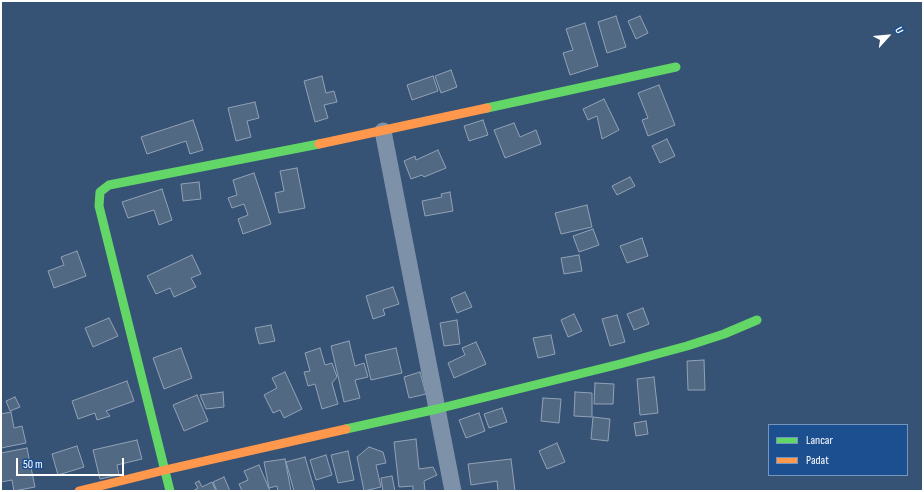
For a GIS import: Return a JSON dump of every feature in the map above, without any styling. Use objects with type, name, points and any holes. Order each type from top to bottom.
[{"type":"street","points":[[170,491],[99,206],[100,192],[109,185],[383,131],[676,68]]},
{"type":"street","points":[[383,131],[453,491]]},
{"type":"street","points":[[79,491],[165,470],[437,409],[687,346],[724,334],[757,320]]},
{"type":"building","points":[[616,16],[626,47],[607,53],[598,22]]},
{"type":"building","points":[[640,16],[648,33],[636,39],[628,21]]},
{"type":"building","points":[[585,23],[598,66],[570,75],[563,53],[573,50],[566,29]]},
{"type":"building","points":[[451,70],[457,87],[441,93],[435,76]]},
{"type":"building","points":[[322,76],[326,93],[334,91],[337,102],[324,105],[328,118],[315,122],[304,81]]},
{"type":"building","points":[[433,76],[438,91],[412,100],[407,85]]},
{"type":"building","points":[[659,85],[675,125],[648,136],[642,120],[648,118],[638,93]]},
{"type":"building","points":[[604,99],[619,130],[602,139],[597,116],[588,120],[583,109]]},
{"type":"building","points":[[255,102],[259,118],[247,121],[251,137],[236,141],[228,108]]},
{"type":"building","points":[[193,120],[203,150],[190,154],[186,141],[147,154],[141,137]]},
{"type":"building","points":[[483,120],[488,135],[469,141],[464,126]]},
{"type":"building","points":[[514,123],[520,137],[536,130],[541,144],[505,158],[494,130]]},
{"type":"building","points":[[667,139],[675,156],[660,163],[652,146]]},
{"type":"building","points":[[438,150],[446,168],[424,177],[422,175],[411,179],[404,161],[415,156],[416,160]]},
{"type":"building","points":[[297,168],[305,208],[279,213],[275,193],[284,191],[280,171]]},
{"type":"building","points":[[254,173],[271,224],[243,234],[238,219],[248,215],[244,204],[232,208],[228,198],[237,195],[233,180]]},
{"type":"building","points":[[630,177],[635,186],[617,195],[612,186]]},
{"type":"building","points":[[199,182],[201,199],[183,201],[181,184]]},
{"type":"building","points":[[162,189],[172,220],[159,225],[154,210],[128,218],[122,202]]},
{"type":"building","points":[[450,192],[453,211],[425,216],[422,201],[442,197],[441,194]]},
{"type":"building","points":[[587,205],[592,227],[561,234],[555,213]]},
{"type":"building","points":[[593,229],[599,245],[579,252],[573,236]]},
{"type":"building","points":[[642,238],[648,256],[627,263],[620,246]]},
{"type":"building","points":[[77,251],[86,276],[54,288],[48,271],[64,265],[61,257]]},
{"type":"building","points":[[192,255],[201,274],[191,278],[196,287],[174,297],[170,288],[156,294],[147,276]]},
{"type":"building","points":[[579,255],[582,271],[564,274],[561,258]]},
{"type":"building","points":[[393,287],[399,304],[383,309],[385,315],[373,319],[366,296]]},
{"type":"building","points":[[465,292],[472,307],[457,313],[451,298]]},
{"type":"building","points":[[643,308],[649,324],[634,330],[627,314]]},
{"type":"building","points":[[574,314],[582,331],[568,337],[561,320]]},
{"type":"building","points":[[617,315],[625,342],[610,346],[602,319]]},
{"type":"building","points":[[109,318],[118,336],[93,347],[85,328]]},
{"type":"building","points":[[457,320],[460,344],[444,346],[440,323]]},
{"type":"building","points":[[271,325],[275,341],[259,344],[255,328]]},
{"type":"building","points":[[551,335],[555,354],[538,358],[533,338]]},
{"type":"building","points":[[349,341],[355,366],[364,363],[368,377],[355,380],[360,398],[344,402],[331,346]]},
{"type":"building","points":[[476,342],[486,364],[454,378],[448,363],[465,355],[462,348]]},
{"type":"building","points":[[181,348],[192,378],[164,389],[153,358]]},
{"type":"building","points":[[320,348],[325,365],[332,363],[337,377],[332,383],[338,404],[322,409],[315,384],[308,386],[304,372],[310,371],[305,353]]},
{"type":"building","points":[[396,348],[402,373],[371,380],[365,355]]},
{"type":"building","points":[[704,360],[705,390],[688,390],[687,361]]},
{"type":"building","points":[[285,372],[302,409],[284,418],[280,410],[273,413],[264,395],[277,388],[272,378]]},
{"type":"building","points":[[420,372],[426,394],[409,398],[404,377]]},
{"type":"building","points":[[654,377],[658,413],[640,415],[637,379]]},
{"type":"building","points":[[127,381],[134,401],[106,411],[110,416],[97,420],[95,413],[78,419],[72,401]]},
{"type":"building","points":[[595,383],[614,384],[613,404],[594,404]]},
{"type":"building","points":[[223,392],[224,407],[206,409],[200,395]]},
{"type":"building","points":[[575,392],[592,393],[592,417],[574,416]]},
{"type":"building","points":[[197,395],[208,421],[184,431],[173,405]]},
{"type":"building","points":[[15,397],[20,407],[10,411],[6,401]]},
{"type":"building","points":[[543,398],[561,399],[559,423],[541,421]]},
{"type":"building","points":[[502,408],[507,422],[489,428],[484,414]]},
{"type":"building","points":[[11,412],[14,428],[22,426],[26,443],[1,448],[1,414]]},
{"type":"building","points":[[479,413],[485,431],[466,438],[459,420]]},
{"type":"building","points":[[593,417],[610,419],[608,441],[591,439]]},
{"type":"building","points":[[646,421],[648,434],[636,436],[634,423]]},
{"type":"building","points":[[416,439],[419,469],[433,467],[437,475],[424,481],[425,491],[413,491],[413,486],[399,487],[394,442]]},
{"type":"building","points":[[137,440],[142,459],[117,465],[119,475],[100,479],[93,450]]},
{"type":"building","points":[[557,443],[565,462],[547,469],[539,451]]},
{"type":"building","points":[[77,446],[84,467],[58,475],[52,454]]},
{"type":"building","points":[[369,447],[383,452],[386,463],[376,465],[381,487],[364,491],[357,457]]},
{"type":"building","points":[[27,448],[35,487],[14,491],[12,480],[1,482],[1,453]]},
{"type":"building","points":[[348,451],[354,480],[338,483],[331,455]]},
{"type":"building","points":[[326,455],[332,475],[316,480],[310,460]]},
{"type":"building","points":[[305,457],[315,491],[294,491],[286,462]]},
{"type":"building","points":[[285,459],[291,491],[278,491],[277,486],[269,488],[264,462]]},
{"type":"building","points":[[511,459],[515,491],[498,491],[497,481],[471,485],[468,464]]},
{"type":"building","points":[[259,465],[270,491],[242,491],[239,484],[248,480],[244,471]]},
{"type":"building","points":[[392,476],[395,491],[383,491],[381,478]]},
{"type":"building","points":[[224,477],[230,491],[217,491],[213,482]]},
{"type":"building","points":[[199,481],[202,487],[212,482],[216,491],[193,491],[198,488],[195,483]]},
{"type":"traffic: fast","points":[[487,108],[676,67]]},
{"type":"traffic: fast","points":[[170,491],[99,206],[100,192],[109,185],[319,144]]},
{"type":"traffic: fast","points":[[346,429],[437,409],[620,364],[687,346],[724,334],[757,320]]},
{"type":"traffic: slow","points":[[319,144],[487,108]]},
{"type":"traffic: slow","points":[[79,491],[346,429]]}]
